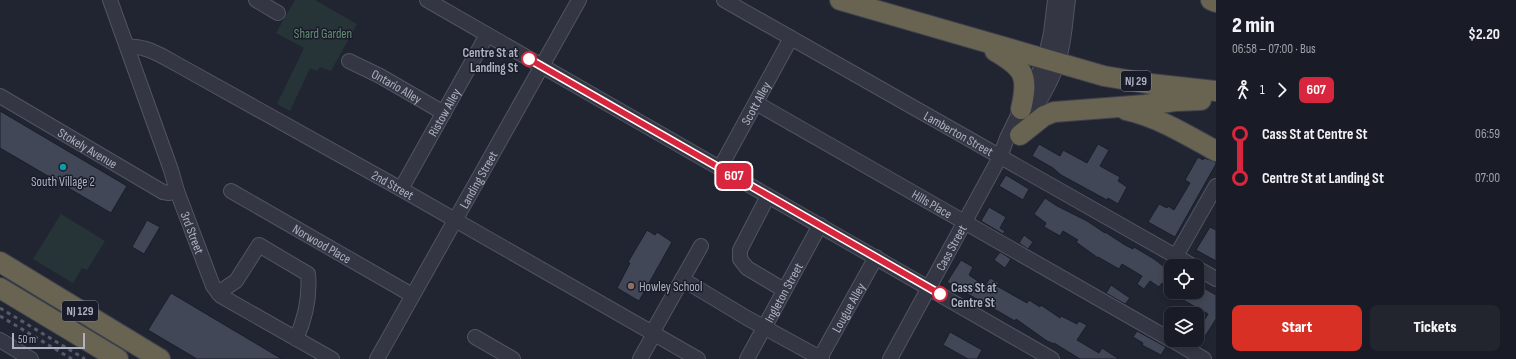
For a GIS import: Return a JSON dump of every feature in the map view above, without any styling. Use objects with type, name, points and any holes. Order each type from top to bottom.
[{"type":"highway","name":"NJ 29","points":[[840,0],[1104,76],[1151,84],[1216,91]]},
{"type":"highway","points":[[1211,0],[1216,2]]},
{"type":"highway","points":[[976,39],[1018,67],[1023,75],[1025,83],[1025,91],[1021,109]]},
{"type":"highway","points":[[1020,135],[1044,116],[1054,112],[1145,105],[1175,101],[1216,100]]},
{"type":"highway","points":[[1110,107],[1138,113],[1172,127],[1216,152]]},
{"type":"highway","name":"NJ 129","points":[[0,262],[160,359]]},
{"type":"highway","name":"NJ 129","points":[[0,288],[118,359]]},
{"type":"street","points":[[110,0],[128,47]]},
{"type":"street","points":[[256,0],[278,13]]},
{"type":"street","points":[[427,0],[1052,359]]},
{"type":"street","name":"Lamberton Street","points":[[724,0],[1181,259]]},
{"type":"street","name":"Cass Street","points":[[1000,157],[1012,149],[1051,78],[1052,61],[1050,41],[1055,0]]},
{"type":"street","name":"Cass Street","points":[[890,359],[1000,157],[1007,138],[1021,109],[1052,61],[1063,40],[1068,0]]},
{"type":"street","name":"Landing Street","points":[[377,359],[542,66],[576,1]]},
{"type":"street","name":"Ristow Alley","points":[[401,189],[487,35]]},
{"type":"street","name":"Scott Alley","points":[[720,168],[792,38]]},
{"type":"street","name":"2nd Street","points":[[128,47],[139,47],[154,52],[401,189],[698,359]]},
{"type":"street","name":"3rd Street","points":[[128,47],[177,191],[213,286],[218,293]]},
{"type":"street","name":"Ontario Alley","points":[[349,61],[380,76],[444,113]]},
{"type":"street","name":"Stokely Avenue","points":[[0,96],[163,192],[169,193],[177,191]]},
{"type":"street","name":"Hills Place","points":[[756,104],[1164,336]]},
{"type":"street","points":[[1176,256],[1216,186]]},
{"type":"street","name":"Norwood Place","points":[[231,191],[412,295]]},
{"type":"street","points":[[768,196],[740,250],[740,259],[747,268],[784,290]]},
{"type":"street","name":"Ingleton Street","points":[[747,359],[820,226]]},
{"type":"street","points":[[296,338],[301,328],[309,287],[308,274],[259,245],[236,281],[218,293],[332,359]]},
{"type":"street","points":[[640,359],[701,246]]},
{"type":"street","name":"Lougue Alley","points":[[821,358],[876,257]]},
{"type":"street","points":[[1204,272],[1216,279]]},
{"type":"street","points":[[682,279],[764,327],[821,358]]},
{"type":"street","points":[[475,337],[513,359]]},
{"type":"street","points":[[0,340],[31,359]]},
{"type":"street","name":"Hills Place","points":[[1183,347],[1204,359]]},
{"type":"green space","name":"Shard Garden","points":[[295,0],[315,0],[357,24],[331,71],[320,67],[317,71],[310,68],[290,111],[277,104],[304,48],[276,33]]},
{"type":"green space","points":[[61,214],[105,241],[87,270],[82,268],[73,283],[33,259]]},
{"type":"building","name":"South Village 2","points":[[0,111],[127,186],[111,213],[0,148]]},
{"type":"building","points":[[1039,144],[1060,156],[1063,150],[1087,163],[1098,144],[1109,150],[1100,166],[1120,177],[1118,181],[1127,187],[1118,204],[1108,198],[1107,200],[1061,175],[1053,168],[1032,156]]},
{"type":"building","points":[[1198,157],[1203,160],[1204,158],[1216,162],[1216,164],[1175,237],[1148,222],[1159,204],[1167,208],[1168,206],[1174,210],[1190,183],[1185,180]]},
{"type":"building","points":[[1006,175],[1029,189],[1023,200],[999,186]]},
{"type":"building","points":[[1045,198],[1057,206],[1087,221],[1125,245],[1133,249],[1134,247],[1154,259],[1164,267],[1164,285],[1162,283],[1159,287],[1150,281],[1144,289],[1137,284],[1142,276],[1122,264],[1119,269],[1098,258],[1076,242],[1078,240],[1063,231],[1060,236],[1044,227],[1046,223],[1034,214]]},
{"type":"building","points":[[989,207],[1006,217],[1000,228],[1005,231],[1003,234],[981,221]]},
{"type":"building","points":[[147,220],[160,227],[144,254],[132,247]]},
{"type":"building","points":[[1210,227],[1216,230],[1216,261],[1196,250]]},
{"type":"building","points":[[647,230],[655,235],[657,232],[672,242],[639,301],[617,288],[630,263],[628,262]]},
{"type":"building","points":[[1024,235],[1033,242],[1028,249],[1019,243]]},
{"type":"building","points":[[1000,252],[1011,259],[1005,268],[994,260]]},
{"type":"building","points":[[961,260],[973,267],[969,275],[985,286],[990,278],[999,283],[997,286],[1027,303],[1029,300],[1040,307],[1041,305],[1060,318],[1061,316],[1077,324],[1079,321],[1087,325],[1077,340],[1099,353],[1102,348],[1119,359],[1080,359],[1054,343],[1047,341],[1016,319],[1015,321],[947,282]]},
{"type":"building","points":[[1111,285],[1130,298],[1125,304],[1106,293]]},
{"type":"building","points":[[1204,288],[1216,295],[1216,319],[1204,338],[1204,321],[1208,314],[1204,312],[1204,307],[1196,307],[1181,299],[1204,299]]},
{"type":"building","points":[[171,293],[282,359],[197,359],[148,330]]},
{"type":"building","points":[[1137,331],[1166,347],[1161,355],[1142,345],[1143,343],[1133,337]]},
{"type":"building","points":[[950,332],[982,350],[977,359],[968,359],[943,345]]},
{"type":"railway","points":[[0,308],[85,359]]},
{"type":"railway","points":[[0,316],[72,359]]},
{"type":"bus line","name":"607","points":[[529,59],[940,294]]},
{"type":"place","name":"Centre St at Landing St","points":[[529,59]]},
{"type":"place","name":"South Village 2","points":[[63,167]]},
{"type":"place","name":"Howley School","points":[[631,286]]},
{"type":"place","name":"Cass St at Centre St","points":[[940,294]]}]
